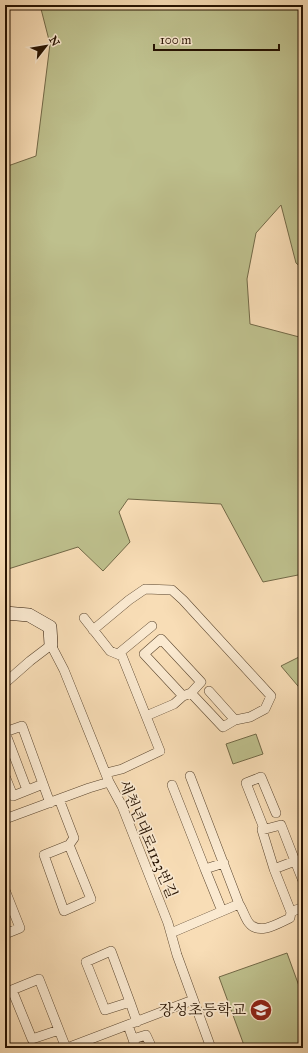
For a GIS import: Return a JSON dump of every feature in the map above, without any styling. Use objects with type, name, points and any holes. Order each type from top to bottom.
[{"type":"main road","points":[[5,613],[29,615],[50,627],[51,645]]},
{"type":"street","points":[[93,630],[129,600],[145,589],[172,590],[184,600],[271,696],[265,709],[250,717],[235,720],[223,726],[187,694],[144,654],[161,639],[201,682],[187,694],[174,704],[146,716]]},
{"type":"street","points":[[84,618],[110,651],[122,656],[160,751],[122,769],[106,774]]},
{"type":"street","points":[[118,654],[152,626]]},
{"type":"street","points":[[5,683],[51,645]]},
{"type":"street","name":"새천년대로1123번길","points":[[51,645],[64,670],[109,782],[122,806],[171,933],[177,955],[211,1048]]},
{"type":"street","points":[[209,691],[235,720]]},
{"type":"street","points":[[27,790],[5,732],[22,726],[43,784],[74,838],[69,845],[44,855],[64,911],[91,899],[69,845]]},
{"type":"street","points":[[5,776],[13,796],[43,784]]},
{"type":"street","points":[[190,776],[239,904],[250,924],[258,929],[268,928],[290,918],[291,912],[274,869],[262,830],[263,826],[246,783],[261,777],[276,813]]},
{"type":"street","points":[[5,819],[109,782]]},
{"type":"street","points":[[172,785],[222,911]]},
{"type":"street","points":[[262,830],[281,825],[303,881]]},
{"type":"street","points":[[274,869],[295,861]]},
{"type":"street","points":[[205,869],[224,863]]},
{"type":"street","points":[[5,890],[20,928],[5,934]]},
{"type":"street","points":[[171,933],[239,904]]},
{"type":"street","points":[[291,912],[303,907]]},
{"type":"street","points":[[130,1002],[105,1010],[86,962],[111,951],[130,1002],[137,1022]]},
{"type":"street","points":[[59,1030],[32,1039],[12,990],[39,979],[59,1030],[66,1048],[81,1046],[128,1025],[194,1000]]},
{"type":"street","points":[[128,1025],[135,1044],[146,1035],[152,1048]]},
{"type":"green space","points":[[40,5],[303,5],[303,269],[296,263],[281,205],[256,233],[247,279],[250,324],[303,338],[303,574],[263,582],[221,504],[128,499],[119,512],[130,542],[103,571],[78,547],[5,570],[5,167],[36,156],[50,44]]},
{"type":"green space","points":[[303,655],[303,692],[281,666]]},
{"type":"green space","points":[[256,734],[263,754],[233,764],[226,744]]},
{"type":"green space","name":"장성초등학교","points":[[287,953],[303,997],[303,1048],[245,1048],[219,977]]},
{"type":"place","name":"장성초등학교","points":[[261,1010]]}]
